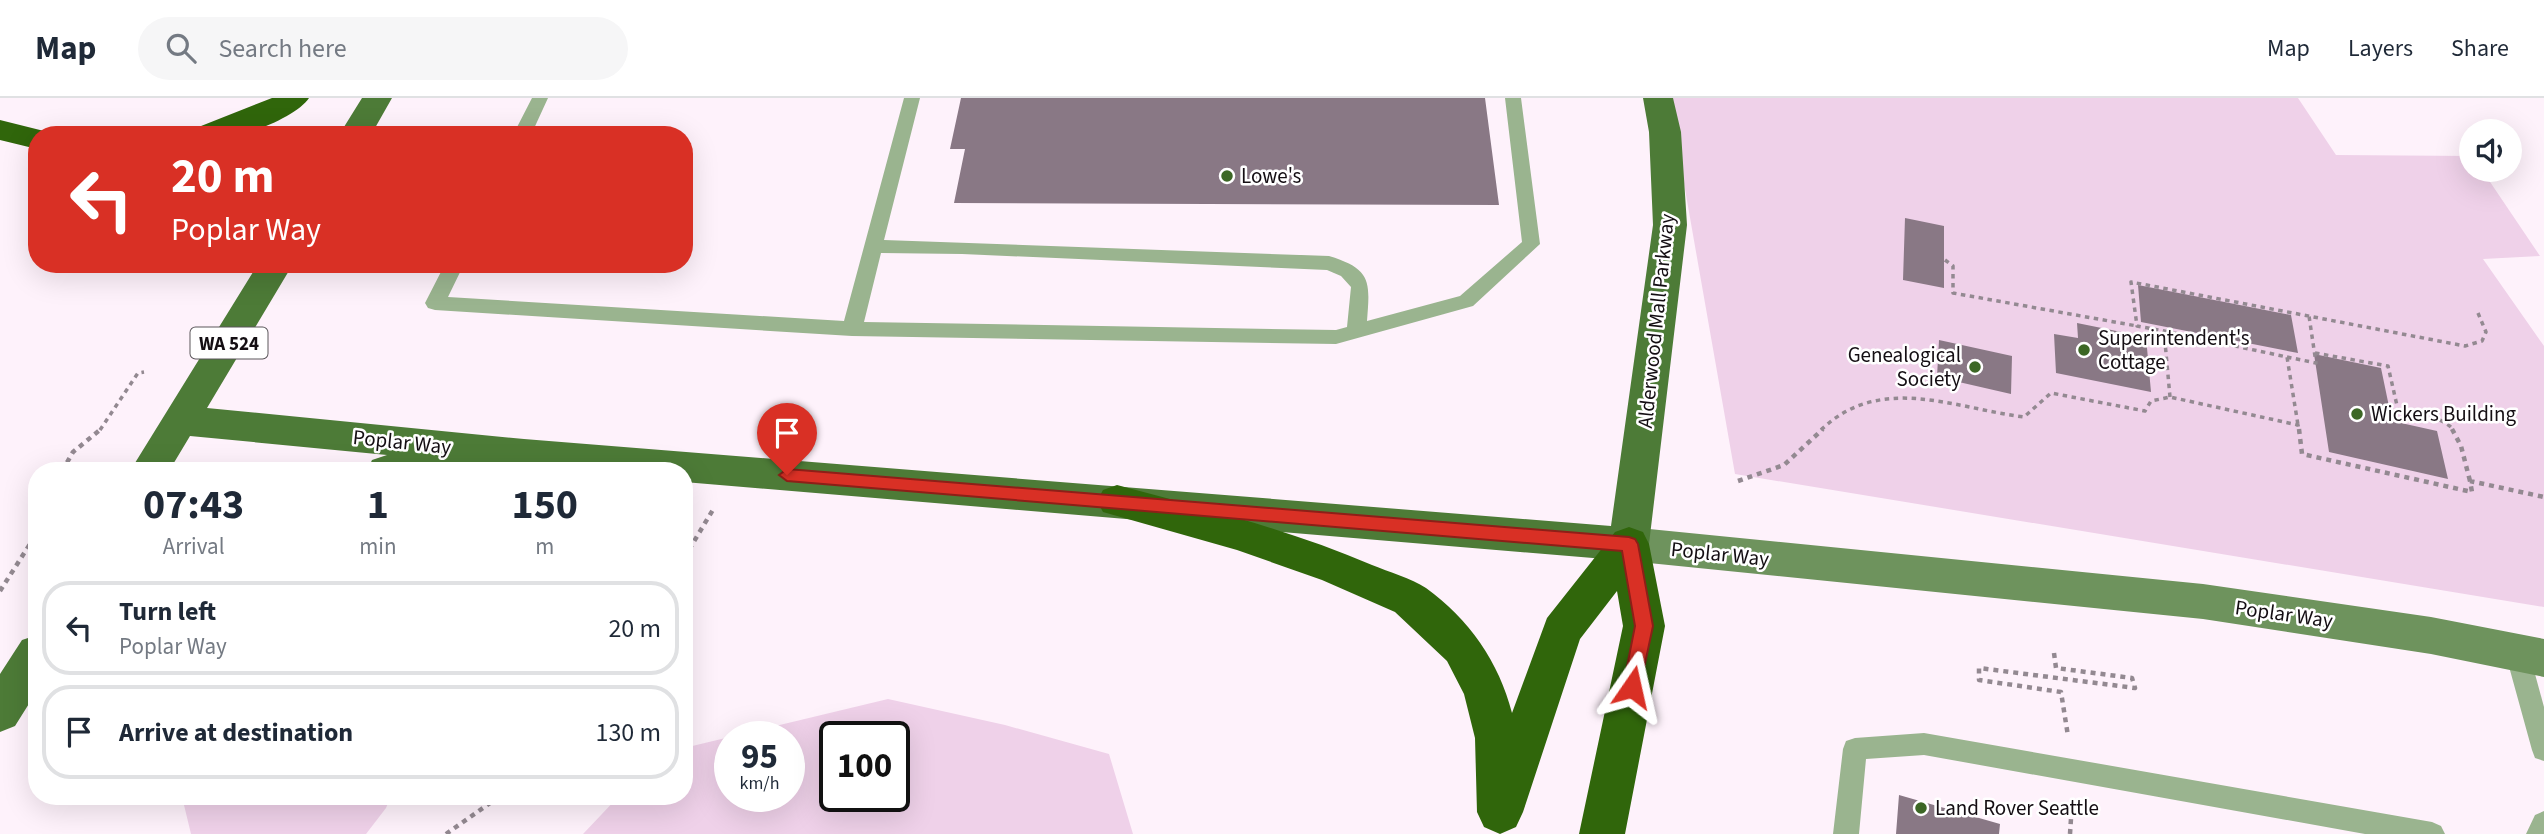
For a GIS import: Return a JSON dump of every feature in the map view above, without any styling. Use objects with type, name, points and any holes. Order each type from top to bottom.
[{"type":"highway","points":[[231,126],[275,110],[294,98]]},
{"type":"highway","points":[[0,130],[28,137]]},
{"type":"highway","points":[[1117,501],[1240,534],[1336,568],[1410,600],[1462,648],[1485,691],[1497,738],[1497,823]]},
{"type":"highway","points":[[1497,823],[1562,631],[1629,544]]},
{"type":"highway","points":[[1601,834],[1644,626],[1629,544]]},
{"type":"main road","points":[[360,126],[377,98]]},
{"type":"main road","name":"Alderwood Mall Parkway","points":[[1629,544],[1670,225],[1665,132],[1658,98]]},
{"type":"main road","name":"WA 524","points":[[154,462],[270,273]]},
{"type":"main road","name":"Poplar Way","points":[[180,420],[624,462]]},
{"type":"main road","points":[[449,462],[524,454]]},
{"type":"main road","name":"Poplar Way","points":[[693,468],[1629,544],[2139,592],[2464,640],[2530,655]]},
{"type":"main road","points":[[0,712],[28,670]]},
{"type":"lane","points":[[526,126],[540,98]]},
{"type":"lane","points":[[852,329],[912,98]]},
{"type":"lane","points":[[450,273],[435,303],[852,329],[1336,337],[1466,301],[1531,244],[1513,98]]},
{"type":"lane","points":[[874,246],[1143,253],[1329,263],[1347,270],[1358,280],[1360,287],[1356,332]]},
{"type":"lane","points":[[2530,655],[2544,750]]},
{"type":"lane","points":[[1846,834],[1855,749],[1924,744],[2432,834]]},
{"type":"lane","points":[[2539,834],[2544,822]]},
{"type":"path","points":[[1945,260],[1953,266],[1953,293],[2164,331],[2316,363],[2309,316]]},
{"type":"path","points":[[2137,326],[2131,282],[2465,346],[2482,341],[2486,332],[2478,313]]},
{"type":"path","points":[[2164,331],[2170,397]]},
{"type":"path","points":[[2287,357],[2302,454],[2472,492],[2457,430],[2441,418],[2398,410],[2388,366],[2315,353]]},
{"type":"path","points":[[64,462],[75,447],[100,430],[138,373],[145,372]]},
{"type":"path","points":[[1738,481],[1782,467],[1848,408],[1885,398],[1909,398],[1997,415],[2024,416],[2051,393],[2145,411],[2151,401],[2170,397],[2298,425]]},
{"type":"path","points":[[693,543],[736,471]]},
{"type":"path","points":[[2470,481],[2544,497]]},
{"type":"path","points":[[0,591],[28,547]]},
{"type":"path","points":[[2054,653],[2056,668],[2132,678],[2135,688],[1979,668],[1979,680],[2061,692],[2073,770],[2070,834]]},
{"type":"path","points":[[446,834],[487,805]]},
{"type":"shaded area","points":[[1669,98],[2298,98],[2336,155],[2459,156],[2459,182],[2490,182],[2540,256],[2483,259],[2544,346],[2544,607],[1735,474]]},
{"type":"shaded area","points":[[888,699],[1005,725],[1109,754],[1133,834],[583,834],[610,805],[693,805],[693,746],[714,741],[714,812],[805,812],[805,721],[796,721]]},
{"type":"shaded area","points":[[184,805],[387,805],[366,834],[191,834]]},
{"type":"building","name":"Lowe's","points":[[961,98],[1485,98],[1499,205],[954,203],[965,149],[950,149]]},
{"type":"building","points":[[1905,218],[1944,226],[1944,288],[1903,280]]},
{"type":"building","points":[[2138,285],[2291,315],[2298,353],[2141,322]]},
{"type":"building","name":"Superintendent's Cottage","points":[[2077,323],[2146,337],[2151,392],[2056,373],[2054,334],[2078,338]]},
{"type":"building","name":"Genealogical Society","points":[[1939,340],[2012,356],[2011,394],[1937,377]]},
{"type":"building","name":"Wickers Building","points":[[2314,354],[2381,368],[2392,421],[2437,431],[2448,479],[2329,452]]},
{"type":"building","name":"Land Rover Seattle","points":[[1899,795],[2000,824],[1999,834],[1896,834]]},
{"type":"place","name":"Lowe's","points":[[1227,176]]},
{"type":"place","name":"Superintendent's Cottage","points":[[2084,350]]},
{"type":"place","name":"Genealogical Society","points":[[1975,367]]},
{"type":"place","name":"Wickers Building","points":[[2357,414]]},
{"type":"place","name":"Land Rover Seattle","points":[[1921,808]]},
{"type":"route","points":[[787,475],[1629,544],[1644,626],[1632,687]]}]
